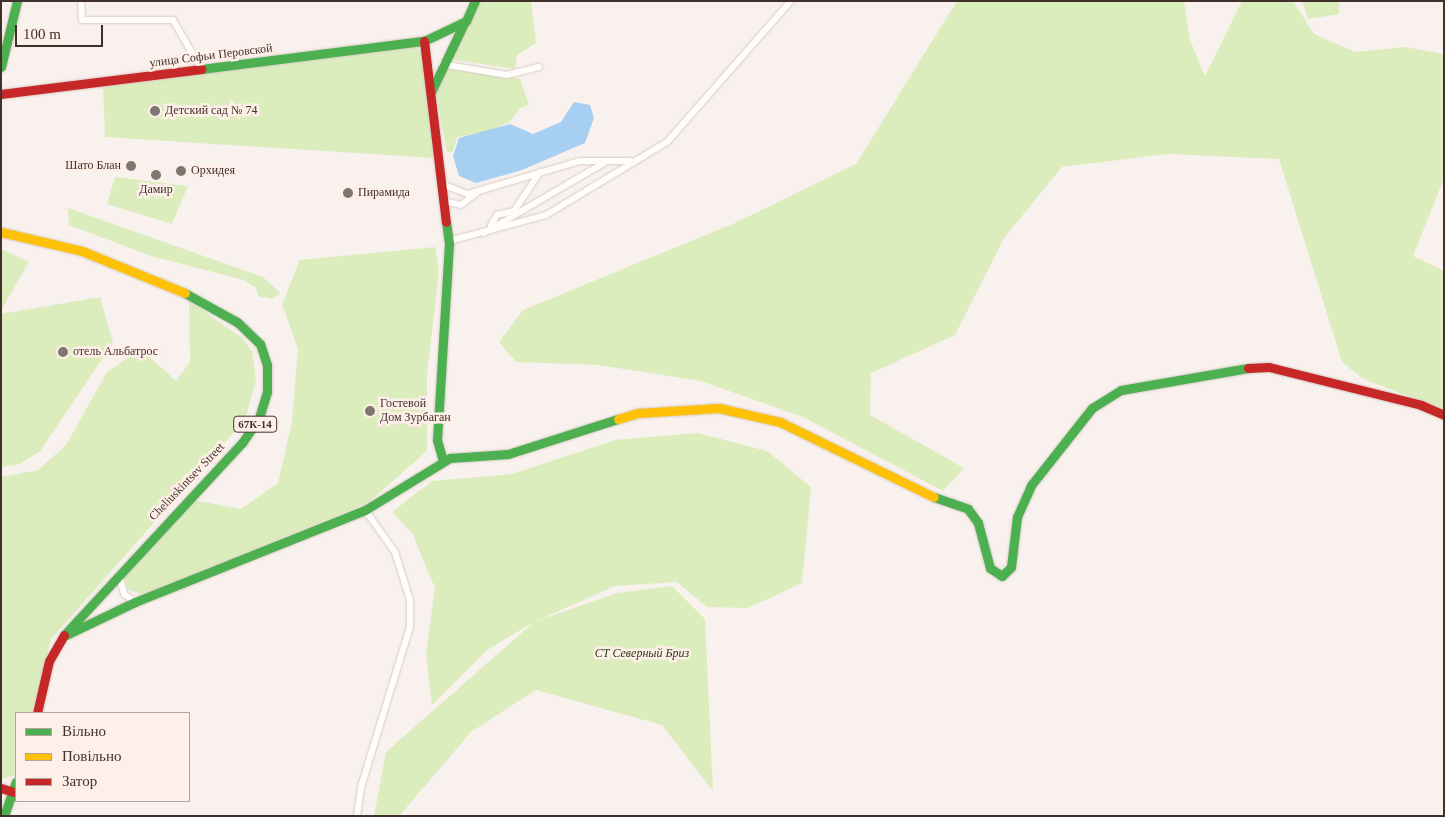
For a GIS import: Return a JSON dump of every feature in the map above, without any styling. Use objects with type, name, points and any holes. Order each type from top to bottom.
[{"type":"main road","points":[[1,67],[16,1]]},
{"type":"main road","points":[[430,95],[442,64],[475,1]]},
{"type":"main road","name":"улица Софьи Перовской","points":[[1,94],[424,42],[466,21]]},
{"type":"main road","points":[[424,42],[444,185],[449,241],[436,456],[426,471]]},
{"type":"main road","name":"Cheliuskintsev Street","points":[[1,232],[82,251],[165,282],[237,322],[260,344],[267,365],[267,392],[259,418],[217,471],[118,571],[80,614],[57,644],[37,712]]},
{"type":"main road","points":[[57,644],[106,615],[135,602],[365,510],[443,461],[474,456],[508,454],[638,413],[700,407],[748,412],[780,422],[918,492],[960,504],[978,523],[990,568],[1002,576],[1011,567],[1017,517],[1032,484],[1092,408],[1121,390],[1217,370],[1269,367],[1421,405],[1444,416]]},
{"type":"main road","points":[[437,440],[446,452],[474,456]]},
{"type":"main road","points":[[437,440],[443,461]]},
{"type":"main road","points":[[91,603],[92,613],[106,615]]},
{"type":"main road","points":[[80,614],[88,618],[106,615]]},
{"type":"main road","points":[[4,816],[15,785]]},
{"type":"main road","points":[[1,788],[13,792]]},
{"type":"street","points":[[81,1],[82,20],[173,20],[202,70]]},
{"type":"street","points":[[449,241],[484,233],[546,214],[674,136],[702,97],[791,1]]},
{"type":"street","points":[[442,64],[507,75],[539,67]]},
{"type":"street","points":[[444,185],[468,194],[580,161],[604,163],[632,161]]},
{"type":"street","points":[[484,233],[497,215],[514,211],[604,163]]},
{"type":"street","points":[[514,211],[540,172]]},
{"type":"street","points":[[446,202],[461,205],[474,199],[478,191]]},
{"type":"street","points":[[357,816],[361,787],[410,627],[410,600],[395,552],[365,510]]},
{"type":"street","points":[[118,571],[124,594],[135,602]]},
{"type":"green space","points":[[479,1],[531,1],[536,43],[517,55],[515,69],[455,60],[452,55]]},
{"type":"green space","points":[[957,1],[1184,1],[1190,40],[1205,76],[1242,1],[1293,1],[1314,34],[1355,52],[1405,47],[1444,54],[1444,178],[1413,256],[1444,271],[1444,409],[1363,379],[1342,362],[1279,159],[1167,154],[1062,167],[1004,238],[955,335],[871,373],[870,415],[964,468],[943,491],[803,417],[701,381],[598,365],[516,362],[499,342],[523,310],[735,223],[856,164]]},
{"type":"green space","points":[[1302,1],[1339,1],[1339,14],[1308,19]]},
{"type":"green space","points":[[412,46],[421,51],[433,158],[105,137],[103,87]]},
{"type":"green space","points":[[449,66],[520,79],[529,105],[520,108],[510,122],[489,131],[457,137],[453,151],[447,153],[436,93]]},
{"type":"green space","points":[[115,177],[188,186],[172,224],[107,204]]},
{"type":"green space","points":[[68,208],[263,277],[280,293],[273,299],[258,296],[256,288],[244,280],[151,256],[69,225]]},
{"type":"green space","points":[[435,247],[439,272],[427,374],[427,451],[368,503],[157,589],[140,594],[127,589],[124,577],[193,500],[241,509],[278,483],[292,421],[298,349],[282,304],[300,260]]},
{"type":"green space","points":[[1,249],[29,262],[1,310]]},
{"type":"green space","points":[[100,297],[113,343],[40,451],[20,464],[1,467],[1,314]]},
{"type":"green space","points":[[189,301],[241,337],[252,351],[256,380],[245,420],[51,639],[32,712],[15,712],[15,775],[1,779],[1,477],[38,470],[66,445],[107,372],[141,349],[176,381],[190,362]]},
{"type":"green space","points":[[698,433],[767,451],[811,487],[802,583],[748,608],[707,607],[677,582],[615,586],[534,622],[487,650],[432,705],[426,654],[435,588],[412,533],[392,512],[432,481],[512,474],[615,440]]},
{"type":"green space","name":"СТ Северный Бриз","points":[[672,586],[705,619],[713,791],[662,725],[536,690],[471,732],[399,816],[374,816],[386,752],[534,622],[617,593]]},
{"type":"water","points":[[574,102],[590,105],[594,118],[585,143],[522,170],[476,183],[459,176],[453,156],[459,138],[510,124],[533,134],[561,122]]},
{"type":"traffic: fast","points":[[1,67],[17,1]]},
{"type":"traffic: fast","points":[[201,69],[424,41],[466,21],[475,1]]},
{"type":"traffic: fast","points":[[432,90],[465,21]]},
{"type":"traffic: fast","points":[[443,461],[437,440],[449,243],[446,222]]},
{"type":"traffic: fast","points":[[64,635],[242,443],[259,418],[267,392],[267,365],[260,344],[237,322],[185,293]]},
{"type":"traffic: fast","points":[[934,497],[968,509],[978,523],[990,568],[1002,576],[1011,567],[1017,517],[1032,484],[1092,408],[1121,390],[1248,368]]},
{"type":"traffic: fast","points":[[66,635],[135,602],[365,510],[450,458],[508,454],[618,419]]},
{"type":"traffic: fast","points":[[4,816],[15,785]]},
{"type":"traffic: slow","points":[[1,232],[82,251],[185,293]]},
{"type":"traffic: slow","points":[[618,419],[638,413],[719,408],[780,422],[934,497]]},
{"type":"traffic: jam","points":[[424,41],[446,222]]},
{"type":"traffic: jam","points":[[1,94],[201,69]]},
{"type":"traffic: jam","points":[[1248,368],[1269,367],[1421,405],[1444,415]]},
{"type":"traffic: jam","points":[[37,712],[49,661],[64,635]]},
{"type":"traffic: jam","points":[[1,788],[13,792]]},
{"type":"place","name":"Детский сад № 74","points":[[155,111]]},
{"type":"place","name":"Шато Блан","points":[[131,166]]},
{"type":"place","name":"Орхидея","points":[[181,171]]},
{"type":"place","name":"Дамир","points":[[156,175]]},
{"type":"place","name":"Пирамида","points":[[348,193]]},
{"type":"place","name":"отель Альбатрос","points":[[63,352]]},
{"type":"place","name":"Гостевой Дом Зурбаган","points":[[370,411]]}]
